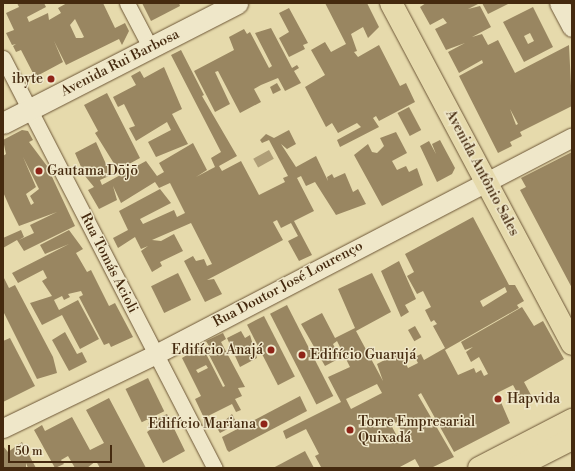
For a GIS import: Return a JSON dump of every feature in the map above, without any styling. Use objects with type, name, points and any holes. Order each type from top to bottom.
[{"type":"main road","name":"Avenida Rui Barbosa","points":[[3,122],[237,3]]},
{"type":"main road","name":"Avenida Antônio Sales","points":[[391,3],[572,344]]},
{"type":"main road","points":[[479,468],[572,420]]},
{"type":"main road","points":[[515,468],[572,439]]},
{"type":"street","points":[[127,3],[150,47]]},
{"type":"street","points":[[559,3],[572,27]]},
{"type":"street","name":"Rua Tomás Acioli","points":[[3,58],[215,468]]},
{"type":"street","name":"Rua Doutor José Lourenço","points":[[3,428],[156,354],[572,137]]},
{"type":"shaded area","points":[[269,150],[274,159],[258,167],[253,159]]},
{"type":"building","points":[[17,3],[44,3],[46,7],[27,17],[29,22],[48,13],[49,20],[61,13],[58,8],[67,3],[103,3],[115,28],[125,23],[129,31],[122,45],[119,39],[66,65],[54,41],[63,62],[35,77],[21,50],[16,52],[13,46],[16,44],[12,45],[6,33],[14,30],[6,13],[19,7]],"holes":[[[75,19],[84,37],[76,38],[70,25]]]},
{"type":"building","points":[[142,3],[179,3],[180,6],[151,21]]},
{"type":"building","points":[[325,3],[367,3],[379,27],[368,38],[363,27],[351,34],[357,51],[354,52],[358,57],[379,45],[400,86],[406,83],[415,102],[379,121],[376,116],[373,118],[379,127],[340,147],[337,140],[361,127],[357,123],[338,133],[332,123],[326,127],[305,87],[325,75],[311,50],[325,42],[331,52],[346,44]]},
{"type":"building","points":[[426,3],[480,3],[468,9],[480,6],[491,27],[472,37],[482,34],[488,45],[498,40],[515,73],[569,45],[572,106],[520,132],[522,136],[510,142],[512,146],[498,153],[459,76],[483,63],[482,60],[459,73],[448,52],[465,43],[446,50],[435,29],[447,23],[443,18],[430,25],[420,7]],"holes":[[[510,109],[518,124],[516,125]]]},
{"type":"building","points":[[482,3],[510,3],[488,14]]},
{"type":"building","points":[[533,7],[553,47],[524,62],[503,22]],"holes":[[[530,33],[534,41],[528,44],[524,36]]]},
{"type":"building","points":[[289,8],[308,43],[303,45],[305,49],[289,57],[279,38],[289,32],[279,13]]},
{"type":"building","points":[[271,28],[292,68],[297,65],[299,68],[294,71],[301,83],[285,91],[278,78],[261,85],[254,89],[261,102],[240,113],[218,71],[215,72],[230,104],[215,112],[194,71],[234,50],[229,37],[244,29],[247,34],[250,32],[269,68],[272,66],[255,33]]},
{"type":"building","points":[[181,50],[204,95],[202,96],[237,156],[219,166],[222,171],[241,161],[259,195],[285,182],[283,178],[288,176],[269,140],[262,143],[260,140],[266,134],[274,138],[289,130],[296,144],[287,149],[281,144],[296,167],[316,156],[328,181],[327,177],[332,174],[334,178],[345,173],[353,192],[358,189],[366,204],[336,215],[315,182],[306,186],[301,176],[297,178],[314,211],[294,221],[312,255],[299,261],[288,241],[298,236],[291,223],[281,228],[277,220],[273,222],[283,240],[207,280],[214,279],[222,294],[205,302],[184,261],[193,256],[196,261],[204,259],[207,266],[212,264],[191,223],[152,240],[161,241],[174,234],[183,251],[160,262],[162,266],[152,272],[141,251],[148,246],[141,249],[135,237],[118,248],[113,238],[128,230],[119,211],[160,189],[171,203],[140,219],[143,224],[174,210],[177,217],[185,213],[170,183],[159,188],[155,182],[121,203],[113,186],[117,200],[99,209],[88,190],[94,187],[85,176],[75,153],[96,142],[111,175],[100,180],[102,185],[146,161],[157,176],[164,172],[159,163],[193,143],[207,170],[196,177],[215,167],[211,158],[221,152],[171,55]]},
{"type":"building","points":[[164,67],[182,109],[172,114],[188,144],[156,157],[148,142],[171,130],[167,122],[136,141],[129,128],[135,126],[124,104],[118,107],[113,97],[136,85],[131,76],[140,71],[144,78]]},
{"type":"building","points":[[277,83],[281,90],[273,94],[270,87]]},
{"type":"building","points":[[107,93],[140,158],[118,170],[95,133],[98,131],[84,105]]},
{"type":"building","points":[[409,107],[421,130],[410,136],[398,113]]},
{"type":"building","points":[[22,130],[28,131],[33,140],[29,142],[47,166],[75,226],[24,251],[17,240],[3,248],[3,238],[21,230],[24,237],[19,240],[34,233],[30,225],[57,212],[19,226],[3,192],[3,156],[6,154],[3,140]],"holes":[[[23,157],[39,189],[30,196],[34,203],[31,205],[26,194],[36,187]]]},
{"type":"building","points":[[396,132],[407,153],[392,161],[397,170],[406,166],[409,172],[417,168],[423,185],[382,206],[354,155],[368,144],[372,152],[377,153],[384,146],[380,138]]},
{"type":"building","points":[[440,140],[455,168],[452,174],[437,182],[420,146],[429,141],[436,154],[432,144]]},
{"type":"building","points":[[572,152],[572,288],[520,190],[526,187],[521,178]]},
{"type":"building","points":[[473,217],[509,285],[515,285],[524,301],[517,305],[519,308],[445,350],[458,375],[474,368],[476,373],[481,370],[484,376],[488,374],[479,357],[471,362],[466,352],[473,347],[465,350],[461,342],[522,307],[534,326],[543,321],[564,359],[524,382],[531,395],[521,400],[513,385],[497,393],[510,423],[454,452],[421,393],[418,395],[454,457],[431,468],[420,468],[415,459],[398,468],[321,467],[315,456],[319,454],[306,429],[286,439],[283,431],[341,402],[328,377],[350,367],[337,341],[333,344],[340,358],[325,366],[301,324],[322,313],[335,338],[355,328],[338,289],[372,273],[391,312],[356,331],[383,381],[377,364],[400,352],[408,368],[418,363],[415,357],[421,354],[424,360],[445,348],[433,326],[437,324],[434,320],[431,322],[425,310],[431,307],[423,291],[417,294],[407,276],[414,272],[405,254]],"holes":[[[505,287],[507,292],[483,307],[480,301]],[[377,384],[382,393],[351,409],[346,399]],[[397,422],[404,437],[399,440],[391,425]]]},
{"type":"building","points":[[69,230],[83,249],[76,253],[87,272],[91,270],[109,306],[115,303],[133,337],[111,347],[109,343],[104,345],[79,297],[83,295],[81,291],[68,294],[70,297],[64,300],[62,296],[54,300],[59,310],[78,300],[99,339],[80,349],[62,315],[42,325],[30,303],[52,296],[42,281],[47,278],[43,270],[18,283],[12,273],[69,244],[45,254],[40,245]]},
{"type":"building","points":[[399,261],[416,299],[405,305],[409,312],[401,317],[381,271]]},
{"type":"building","points":[[178,273],[191,300],[164,313],[151,286]]},
{"type":"building","points":[[3,276],[9,288],[15,285],[53,357],[57,373],[37,379],[3,311]]},
{"type":"building","name":"Edifício Guarujá","points":[[287,305],[333,396],[316,405],[270,314]]},
{"type":"building","name":"Edifício Anajá","points":[[264,316],[295,377],[278,385],[247,325]]},
{"type":"building","points":[[415,326],[421,337],[414,341],[408,330]]},
{"type":"building","points":[[241,331],[245,338],[250,335],[257,358],[240,367],[227,338]]},
{"type":"building","points":[[65,332],[77,354],[82,352],[87,362],[69,371],[52,340]]},
{"type":"building","points":[[223,333],[226,339],[221,342],[245,387],[238,388],[242,396],[235,399],[241,410],[236,412],[232,404],[204,418],[195,399],[201,396],[182,358],[202,346],[223,387],[225,386],[205,347],[209,346],[206,341]],"holes":[[[206,365],[208,368],[198,373],[196,370]]]},
{"type":"building","points":[[10,338],[35,386],[3,402],[3,341]]},
{"type":"building","points":[[148,378],[164,411],[142,422],[126,389]]},
{"type":"building","name":"Edifício Mariana","points":[[300,396],[307,411],[229,452],[227,450],[222,437]]},
{"type":"building","points":[[109,398],[146,468],[100,468],[96,461],[87,468],[75,468],[68,456],[61,460],[64,464],[55,468],[34,430],[42,425],[45,431],[72,417],[90,450],[104,443],[86,410]]},
{"type":"building","points":[[167,414],[185,451],[163,463],[147,432],[151,429],[148,423]]},
{"type":"building","points":[[232,414],[237,424],[220,433],[217,428]]},
{"type":"building","points":[[22,442],[36,468],[28,468],[26,463],[26,468],[3,468],[3,446],[8,452]]},
{"type":"building","points":[[305,451],[314,468],[273,468]]},
{"type":"place","name":"ibyte","points":[[51,79]]},
{"type":"place","name":"Gautama Dōjō","points":[[39,171]]},
{"type":"place","name":"Edifício Anajá","points":[[271,350]]},
{"type":"place","name":"Edifício Guarujá","points":[[302,355]]},
{"type":"place","name":"Hapvida","points":[[498,399]]},
{"type":"place","name":"Edifício Mariana","points":[[264,424]]},
{"type":"place","name":"Torre Empresarial Quixadá","points":[[350,430]]}]
